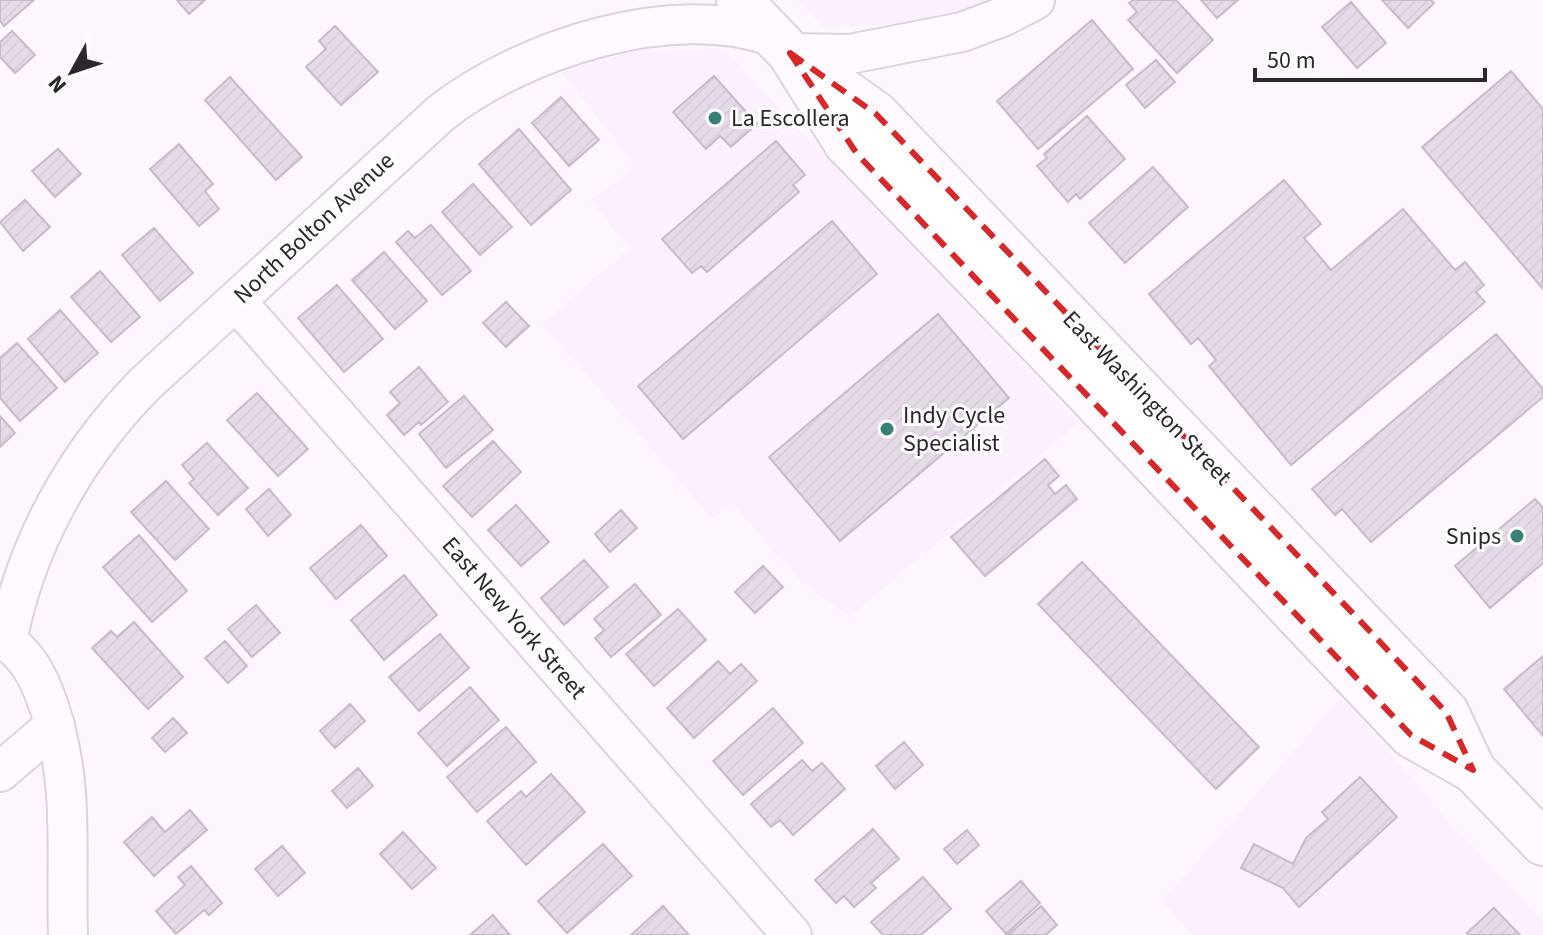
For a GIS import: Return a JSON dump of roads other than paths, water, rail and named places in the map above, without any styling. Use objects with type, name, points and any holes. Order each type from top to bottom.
[{"type":"main road","name":"East Washington Street","points":[[739,0],[782,45],[876,114],[1354,614],[1446,712],[1473,770],[1543,843]]},
{"type":"street","name":"North Bolton Avenue","points":[[4,639],[48,518],[78,466],[133,397],[427,124],[476,88],[513,68],[580,41],[652,27],[716,24],[753,29],[782,45],[850,54],[962,32],[1035,0]]},
{"type":"street","name":"East New York Street","points":[[236,301],[792,935]]},
{"type":"street","points":[[4,639],[18,650],[37,676],[62,748],[68,796],[68,935]]},
{"type":"street","points":[[0,772],[55,725]]},
{"type":"place","name":"La Escollera","points":[[715,118]]},
{"type":"place","name":"Indy Cycle Specialist","points":[[887,429]]},
{"type":"place","name":"Snips","points":[[1517,536]]}]
